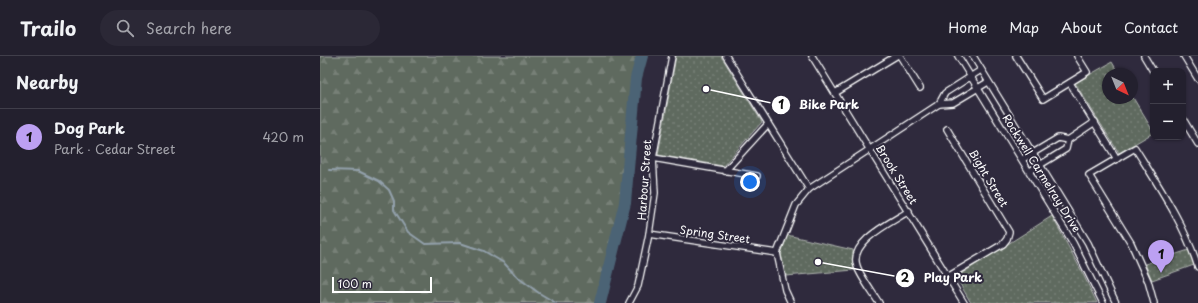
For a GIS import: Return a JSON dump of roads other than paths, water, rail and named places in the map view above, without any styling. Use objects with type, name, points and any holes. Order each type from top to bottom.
[{"type":"street","name":"Harbour Street","points":[[629,303],[638,286],[649,234],[655,193],[653,158],[672,56]]},
{"type":"street","points":[[726,56],[809,189]]},
{"type":"street","name":"Brook Street","points":[[812,56],[949,276],[964,303]]},
{"type":"street","points":[[835,93],[896,56]]},
{"type":"street","points":[[900,56],[920,88]]},
{"type":"street","name":"Rockwell Carmelray Drive","points":[[958,56],[1023,159],[1074,244],[1103,303]]},
{"type":"street","name":"Rockwell Carmelray Drive","points":[[973,56],[1088,243],[1116,303]]},
{"type":"street","points":[[1016,56],[1043,99],[1087,72],[1077,56]]},
{"type":"street","points":[[1144,56],[1151,68]]},
{"type":"street","points":[[1184,56],[1198,79]]},
{"type":"street","points":[[791,303],[785,290],[777,253],[796,205],[809,189],[939,104],[945,93],[981,70]]},
{"type":"street","points":[[939,104],[953,103],[988,82]]},
{"type":"street","points":[[1070,83],[1117,159]]},
{"type":"street","points":[[1030,171],[1066,149],[1068,140],[1095,122]]},
{"type":"street","points":[[725,171],[768,124]]},
{"type":"street","points":[[1186,124],[1197,141]]},
{"type":"street","name":"Bight Street","points":[[947,129],[1009,232],[1007,239],[1003,244],[949,276]]},
{"type":"street","points":[[1023,159],[1058,138],[1068,140]]},
{"type":"street","points":[[1154,303],[1148,281],[1131,243],[1089,175],[1135,148],[1167,199],[1194,253],[1198,267]]},
{"type":"street","points":[[653,158],[757,176]]},
{"type":"street","points":[[879,303],[856,265],[856,256],[859,247],[866,239],[908,211]]},
{"type":"street","name":"Spring Street","points":[[649,234],[777,253]]},
{"type":"waterway","points":[[600,303],[625,203],[636,78],[642,56]]},
{"type":"waterway","points":[[329,170],[358,171],[379,181],[389,190],[394,201],[394,210],[408,232],[425,244],[460,243],[484,251],[504,263],[517,277],[556,303]]},
{"type":"place","name":"Bike Park","points":[[706,89]]},
{"type":"place","name":"Play Park","points":[[818,262]]},
{"type":"place","name":"Dog Park","points":[[1161,273]]}]
